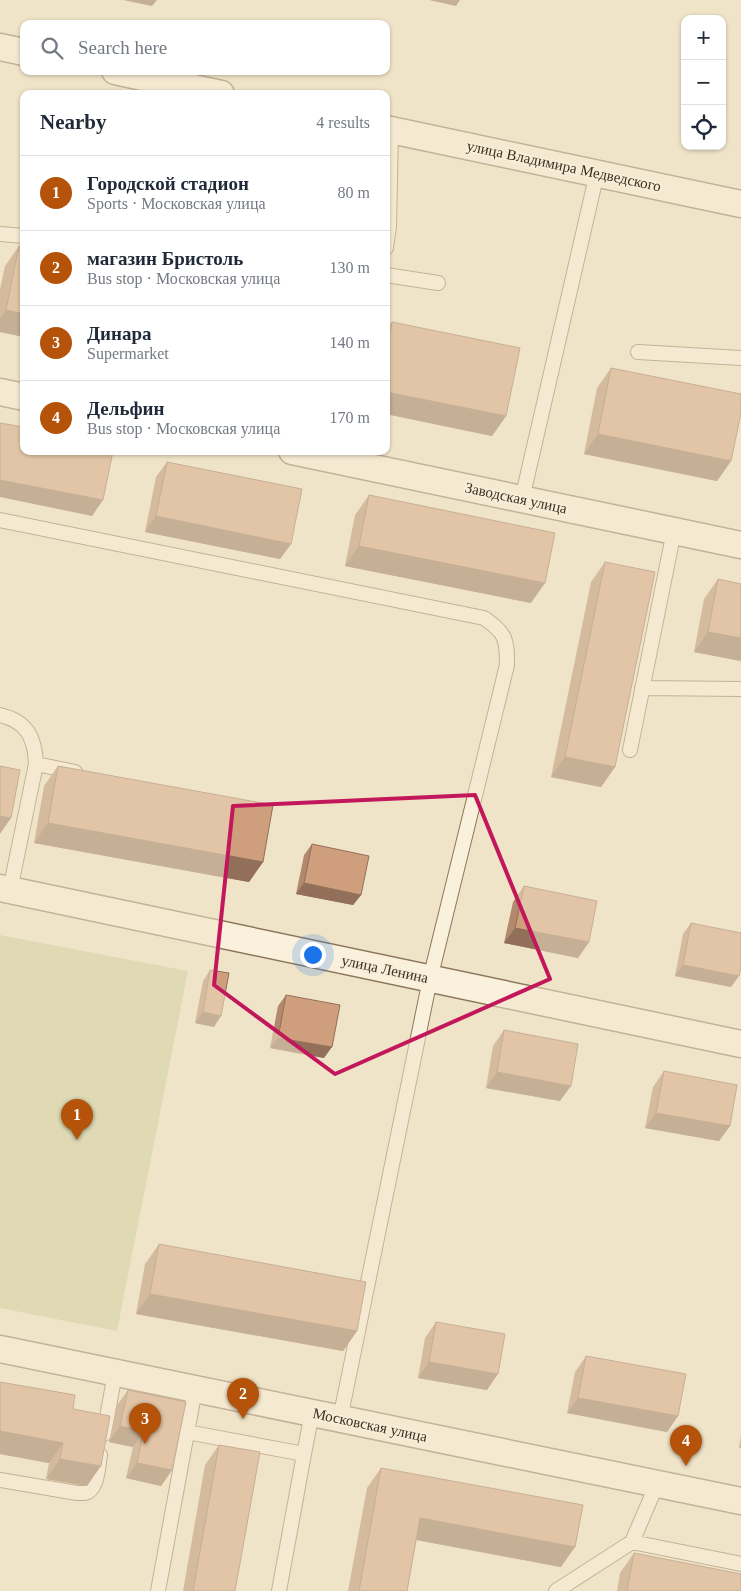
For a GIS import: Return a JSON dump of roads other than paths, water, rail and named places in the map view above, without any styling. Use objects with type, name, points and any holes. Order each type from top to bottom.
[{"type":"street","points":[[0,47],[20,51]]},
{"type":"street","points":[[133,75],[203,90]]},
{"type":"street","name":"улица Владимира Медведского","points":[[390,129],[741,204]]},
{"type":"street","points":[[0,392],[20,396]]},
{"type":"street","name":"Заводская улица","points":[[311,455],[741,545]]},
{"type":"street","name":"улица Ленина","points":[[5,889],[741,1044]]},
{"type":"street","name":"Московская улица","points":[[0,1349],[741,1501]]},
{"type":"lane","points":[[522,499],[596,173]]},
{"type":"lane","points":[[0,234],[20,236]]},
{"type":"lane","points":[[390,275],[438,283]]},
{"type":"lane","points":[[638,352],[741,358]]},
{"type":"lane","points":[[0,520],[484,618],[498,628],[507,644],[507,665],[430,979],[362,1286],[340,1419]]},
{"type":"lane","points":[[630,750],[674,531]]},
{"type":"lane","points":[[642,688],[741,689]]},
{"type":"lane","points":[[0,714],[21,724],[30,734],[35,747],[36,764],[5,889]]},
{"type":"lane","points":[[36,764],[84,774]]},
{"type":"lane","points":[[0,1480],[77,1493],[86,1493],[92,1489],[96,1481],[115,1373]]},
{"type":"lane","points":[[158,1591],[195,1389]]},
{"type":"lane","points":[[279,1591],[312,1413]]},
{"type":"lane","points":[[187,1432],[304,1454]]},
{"type":"lane","points":[[556,1591],[632,1542],[657,1484]]},
{"type":"lane","points":[[632,1542],[741,1564]]},
{"type":"place","name":"Городской стадион","points":[[77,1140]]},
{"type":"place","name":"магазин Бристоль","points":[[243,1419]]},
{"type":"place","name":"Динара","points":[[145,1444]]},
{"type":"place","name":"Дельфин","points":[[686,1466]]}]
